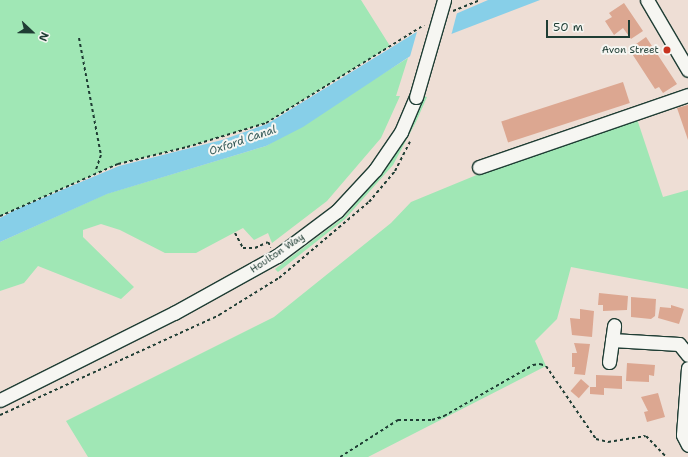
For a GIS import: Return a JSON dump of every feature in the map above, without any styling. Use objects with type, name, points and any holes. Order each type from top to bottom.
[{"type":"street","name":"Houlton Way","points":[[0,400],[174,313],[277,256],[337,211],[375,170],[401,132],[416,96],[444,0]]},
{"type":"street","points":[[648,0],[688,70]]},
{"type":"street","points":[[479,167],[688,95]]},
{"type":"street","points":[[609,362],[614,325]]},
{"type":"street","points":[[612,340],[679,344],[688,355]]},
{"type":"street","points":[[688,368],[683,435],[688,445]]},
{"type":"path","points":[[450,12],[480,0]]},
{"type":"path","points":[[0,216],[95,172],[266,123],[429,22]]},
{"type":"path","points":[[79,38],[101,155],[95,172]]},
{"type":"path","points":[[340,457],[398,420],[432,420],[444,416],[533,365],[540,364],[546,366],[596,439],[608,442],[646,436],[666,457]]},
{"type":"green space","points":[[0,0],[361,0],[390,46],[266,123],[187,147],[118,164],[0,216]]},
{"type":"green space","points":[[408,58],[396,96],[400,96],[381,138],[327,201],[272,243],[268,233],[254,240],[243,228],[196,253],[165,253],[120,230],[101,224],[83,230],[83,237],[134,287],[121,299],[38,266],[24,283],[0,291],[0,242],[106,194],[266,146]]},
{"type":"green space","points":[[423,96],[427,97],[416,122],[393,165],[345,219],[278,272],[275,269],[344,217],[381,174],[402,142]]},
{"type":"green space","points":[[634,110],[663,197],[688,190],[688,289],[571,267],[557,319],[535,341],[546,366],[368,457],[88,457],[66,421],[274,317],[391,223],[411,202]]},
{"type":"water","name":"Oxford Canal","points":[[488,0],[540,0],[433,41],[303,127],[266,146],[107,194],[0,242],[0,218],[19,208],[119,166],[222,140],[267,124],[423,28]]},
{"type":"pier","points":[[458,9],[451,36],[409,60],[418,28]]},
{"type":"building","points":[[624,3],[643,31],[631,39],[623,28],[614,35],[605,21],[612,17],[609,13]]},
{"type":"building","points":[[646,37],[677,84],[663,93],[659,87],[655,89],[629,49]]},
{"type":"building","points":[[623,82],[630,103],[508,142],[501,122]]},
{"type":"building","points":[[688,105],[688,140],[677,108]]},
{"type":"building","points":[[599,293],[628,296],[627,310],[603,311],[603,305],[598,305]]},
{"type":"building","points":[[631,297],[656,299],[655,316],[651,319],[631,317]]},
{"type":"building","points":[[671,305],[684,309],[679,324],[658,318],[660,307],[671,308]]},
{"type":"building","points":[[580,309],[594,311],[592,337],[572,335],[570,318],[580,319]]},
{"type":"building","points":[[574,343],[590,344],[585,375],[574,374],[575,367],[572,367],[572,353],[577,353]]},
{"type":"building","points":[[627,363],[655,365],[654,376],[649,375],[649,382],[626,381]]},
{"type":"building","points":[[596,375],[622,376],[622,389],[604,388],[604,395],[590,394],[590,387],[596,387]]},
{"type":"building","points":[[581,379],[589,386],[579,398],[571,391]]},
{"type":"building","points":[[658,393],[665,417],[647,422],[644,412],[648,411],[641,397]]},
{"type":"place","name":"Avon Street","points":[[667,50]]}]
